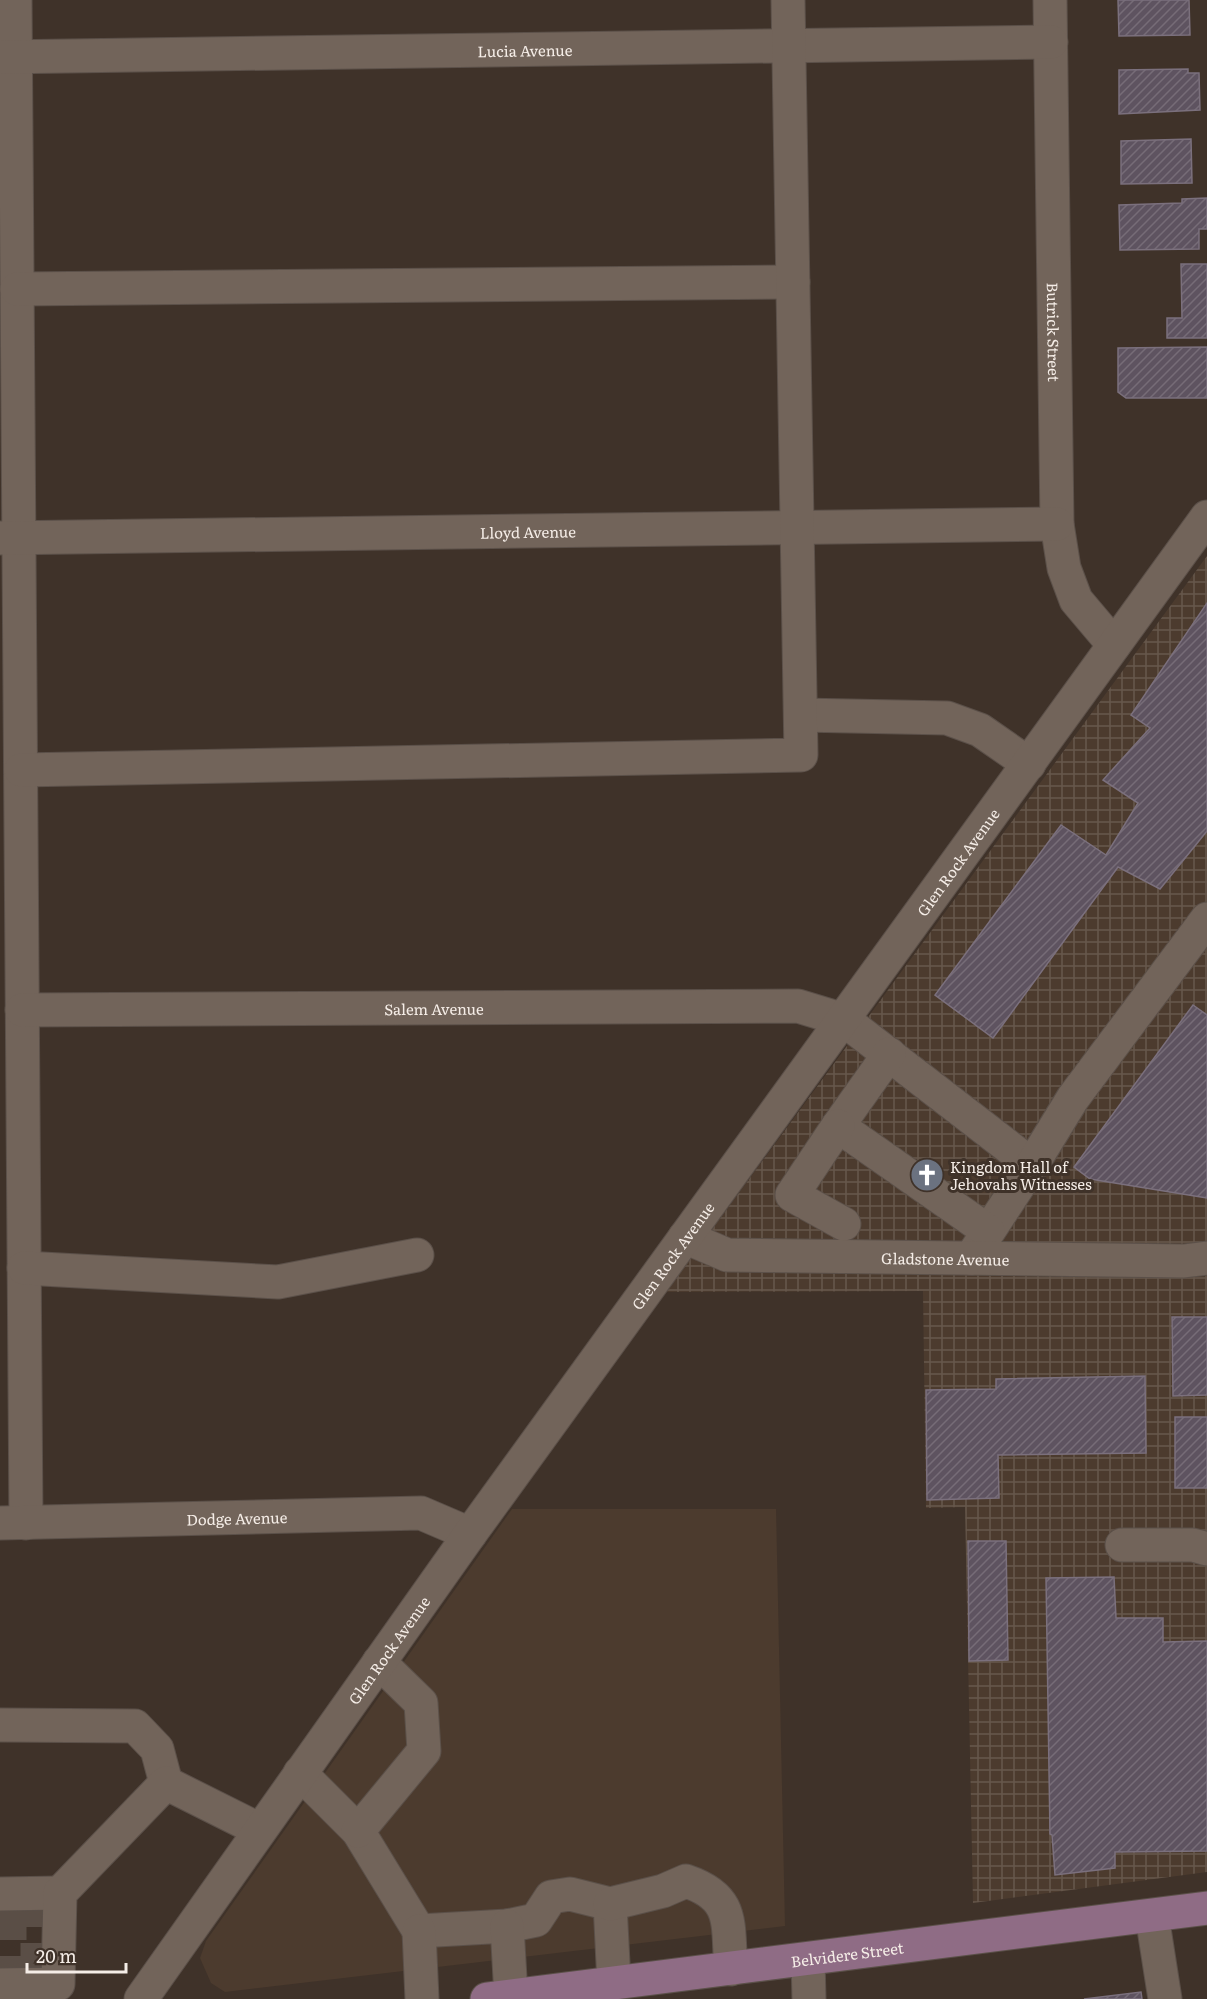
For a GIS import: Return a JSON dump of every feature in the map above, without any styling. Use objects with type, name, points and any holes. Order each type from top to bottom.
[{"type":"main road","name":"Belvidere Street","points":[[499,1997],[1207,1908]]},
{"type":"street","points":[[13,1523],[24,1268],[21,770],[9,538],[17,289],[8,57],[15,0]]},
{"type":"street","points":[[21,770],[801,755],[788,0]]},
{"type":"street","name":"Butrick Street","points":[[1050,0],[1057,524],[1064,568],[1076,600],[1114,645]]},
{"type":"street","name":"Lucia Avenue","points":[[8,57],[1051,42]]},
{"type":"street","points":[[17,289],[793,282]]},
{"type":"street","name":"Glen Rock Avenue","points":[[141,1999],[470,1534],[1207,516]]},
{"type":"street","name":"Lloyd Avenue","points":[[9,538],[1057,524]]},
{"type":"street","points":[[801,715],[947,718],[980,730],[1029,764]]},
{"type":"street","points":[[971,1258],[1073,1098],[1207,920]]},
{"type":"street","name":"Salem Avenue","points":[[22,1010],[798,1006],[844,1020]]},
{"type":"street","points":[[844,1020],[1032,1165]]},
{"type":"street","points":[[844,1224],[792,1195],[889,1054]]},
{"type":"street","points":[[838,1126],[988,1231]]},
{"type":"street","name":"Gladstone Avenue","points":[[685,1237],[727,1255],[1184,1261],[1207,1258]]},
{"type":"street","points":[[24,1268],[278,1282],[417,1255]]},
{"type":"street","name":"Dodge Avenue","points":[[13,1523],[421,1514],[470,1534]]},
{"type":"street","points":[[1122,1545],[1193,1545],[1207,1549]]},
{"type":"street","points":[[358,1831],[424,1751],[421,1703],[379,1662]]},
{"type":"street","points":[[0,1725],[135,1726],[157,1749],[166,1784],[260,1830]]},
{"type":"street","points":[[300,1773],[358,1831],[419,1931],[422,1999]]},
{"type":"street","points":[[19,1984],[58,1984],[26,1898],[166,1784]]},
{"type":"street","points":[[419,1931],[507,1926],[536,1920],[551,1898],[570,1894],[610,1904],[663,1891],[686,1881],[706,1888],[726,1910],[731,1969]]},
{"type":"street","points":[[610,1904],[614,1983]]},
{"type":"street","points":[[1152,1916],[1165,1999]]},
{"type":"street","points":[[499,1997],[507,1926]]},
{"type":"street","points":[[808,1959],[809,1999]]},
{"type":"shaded area","points":[[1207,556],[1207,1872],[973,1903],[965,1507],[926,1508],[923,1291],[666,1292]]},
{"type":"shaded area","points":[[512,1509],[776,1509],[785,1926],[225,1992],[211,1983],[200,1958],[206,1941]]},
{"type":"building","points":[[1118,0],[1189,0],[1190,35],[1119,36]]},
{"type":"building","points":[[1188,69],[1188,73],[1199,73],[1200,110],[1119,114],[1119,70]]},
{"type":"building","points":[[1191,139],[1192,183],[1121,184],[1121,141]]},
{"type":"building","points":[[1207,198],[1207,229],[1199,229],[1199,249],[1120,250],[1119,205],[1182,203],[1182,199]]},
{"type":"building","points":[[1181,264],[1207,264],[1207,338],[1167,338],[1167,318],[1182,318]]},
{"type":"building","points":[[1207,347],[1207,398],[1126,398],[1118,392],[1118,348]]},
{"type":"building","points":[[1207,603],[1207,831],[1160,889],[1118,867],[993,1038],[935,995],[1061,825],[1106,855],[1138,803],[1103,780],[1150,728],[1131,715]]},
{"type":"building","points":[[1193,1005],[1207,1015],[1207,1198],[1090,1179],[1074,1167]]},
{"type":"building","points":[[1172,1317],[1207,1317],[1207,1395],[1173,1396]]},
{"type":"building","points":[[1145,1376],[1146,1453],[998,1455],[999,1498],[927,1500],[926,1390],[996,1389],[996,1379]]},
{"type":"building","points":[[1175,1417],[1207,1417],[1207,1488],[1175,1488]]},
{"type":"building","points":[[968,1541],[1006,1541],[1008,1660],[969,1661]]},
{"type":"building","points":[[1114,1577],[1116,1618],[1163,1618],[1163,1642],[1207,1641],[1207,1851],[1115,1852],[1115,1868],[1055,1875],[1052,1835],[1050,1834],[1046,1578]]},
{"type":"building","points":[[1141,1992],[1142,1999],[1084,1999]]},
{"type":"tunnel","points":[[10,1907],[10,1977]]},
{"type":"tunnel","points":[[37,1908],[37,1976]]},
{"type":"place","name":"Kingdom Hall of Jehovahs Witnesses","points":[[927,1175]]}]
